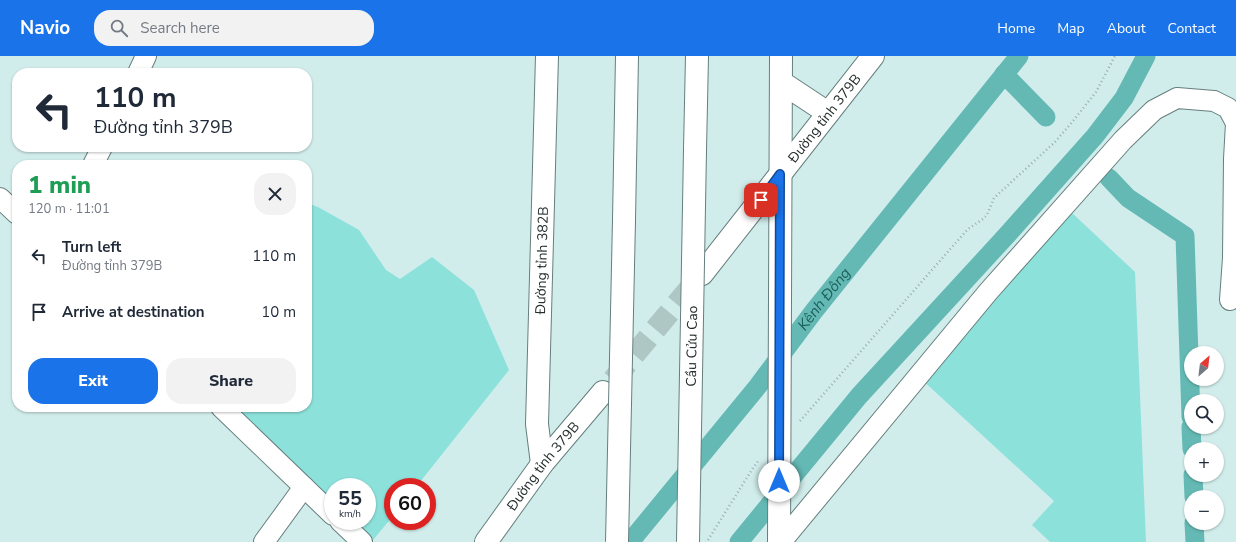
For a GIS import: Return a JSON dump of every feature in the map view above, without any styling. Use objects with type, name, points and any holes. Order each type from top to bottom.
[{"type":"main road","name":"Đường tỉnh 382B","points":[[542,464],[537,424],[547,56]]},
{"type":"main road","points":[[617,542],[627,56]]},
{"type":"main road","name":"Cầu Cửu Cao","points":[[688,542],[697,56]]},
{"type":"main road","points":[[779,537],[780,174],[782,56]]},
{"type":"main road","name":"Đường tỉnh 379B","points":[[702,274],[873,56]]},
{"type":"main road","points":[[781,82],[828,113]]},
{"type":"main road","name":"Đường tỉnh 379B","points":[[486,542],[542,464],[603,392]]},
{"type":"street","points":[[140,68],[146,56]]},
{"type":"street","points":[[779,537],[988,292],[1112,152],[1154,110],[1177,98],[1214,102],[1228,108],[1236,122],[1233,258],[1230,300]]},
{"type":"street","points":[[0,198],[12,209]]},
{"type":"street","points":[[226,412],[324,506]]},
{"type":"street","points":[[264,542],[304,487]]},
{"type":"street","points":[[349,530],[362,542]]},
{"type":"path","points":[[707,542],[779,427],[800,420],[952,246],[968,229],[983,219],[994,198],[1055,142],[1096,92],[1116,56]]},
{"type":"shaded area","points":[[312,205],[359,230],[386,270],[400,279],[432,257],[474,290],[509,370],[423,478],[384,478],[384,527],[373,540],[362,530],[376,530],[376,478],[324,478],[324,494],[237,412],[312,412]]},
{"type":"shaded area","points":[[1071,212],[1135,272],[1146,542],[1050,542],[1032,525],[1054,501],[919,377]]},
{"type":"waterway","name":"Kênh Đông","points":[[630,542],[758,386],[814,311],[1019,56]]},
{"type":"waterway","points":[[739,542],[859,396],[1007,235],[1095,136],[1124,98],[1146,56]]},
{"type":"waterway","points":[[1004,74],[1046,117]]},
{"type":"waterway","points":[[1109,178],[1128,198],[1185,236],[1190,394]]},
{"type":"waterway","points":[[1191,434],[1192,442]]},
{"type":"waterway","points":[[1193,482],[1194,490]]},
{"type":"waterway","points":[[1194,530],[1195,542]]},
{"type":"tunnel","points":[[613,380],[700,276]]},
{"type":"route","points":[[761,200],[780,174],[779,481]]}]
